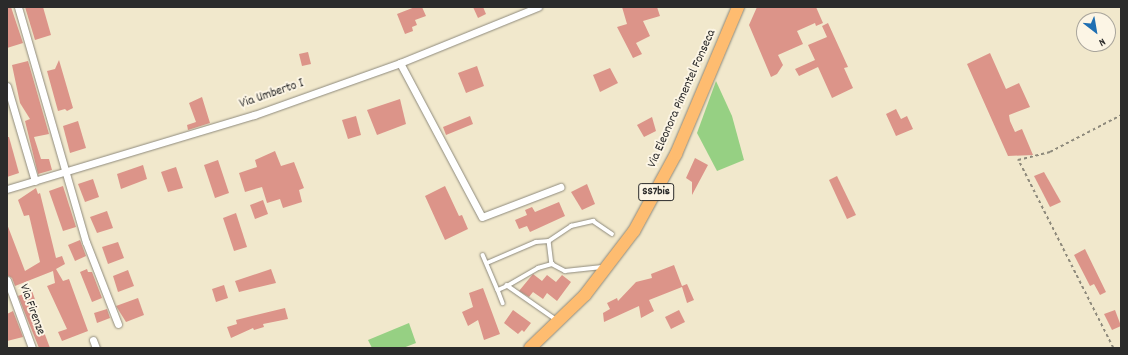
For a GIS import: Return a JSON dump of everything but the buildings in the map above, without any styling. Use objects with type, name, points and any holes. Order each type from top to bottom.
[{"type":"main road","name":"Via Eleonora Pimentel Fonseca","points":[[530,348],[559,322],[607,268],[634,231],[676,154],[738,7]]},
{"type":"street","points":[[18,7],[67,171],[86,242],[118,324]]},
{"type":"street","name":"Via Umberto I","points":[[7,189],[254,115],[400,63],[538,7]]},
{"type":"street","points":[[400,63],[482,217],[560,187]]},
{"type":"street","points":[[7,86],[35,181]]},
{"type":"street","name":"Via Firenze","points":[[7,280],[32,348]]},
{"type":"street","points":[[93,340],[96,348]]},
{"type":"lane","points":[[487,263],[536,242],[549,241],[572,226],[593,221],[612,234]]},
{"type":"lane","points":[[549,241],[552,264]]},
{"type":"lane","points":[[483,255],[503,303]]},
{"type":"lane","points":[[498,290],[538,268],[552,264],[565,271],[591,266],[607,268]]},
{"type":"lane","points":[[507,286],[559,322]]},
{"type":"path","points":[[1113,348],[1018,160],[1050,152],[1121,115]]},
{"type":"green space","points":[[716,81],[732,116],[744,160],[717,171],[697,133]]},
{"type":"green space","points":[[409,323],[416,343],[403,348],[372,348],[368,340]]}]
